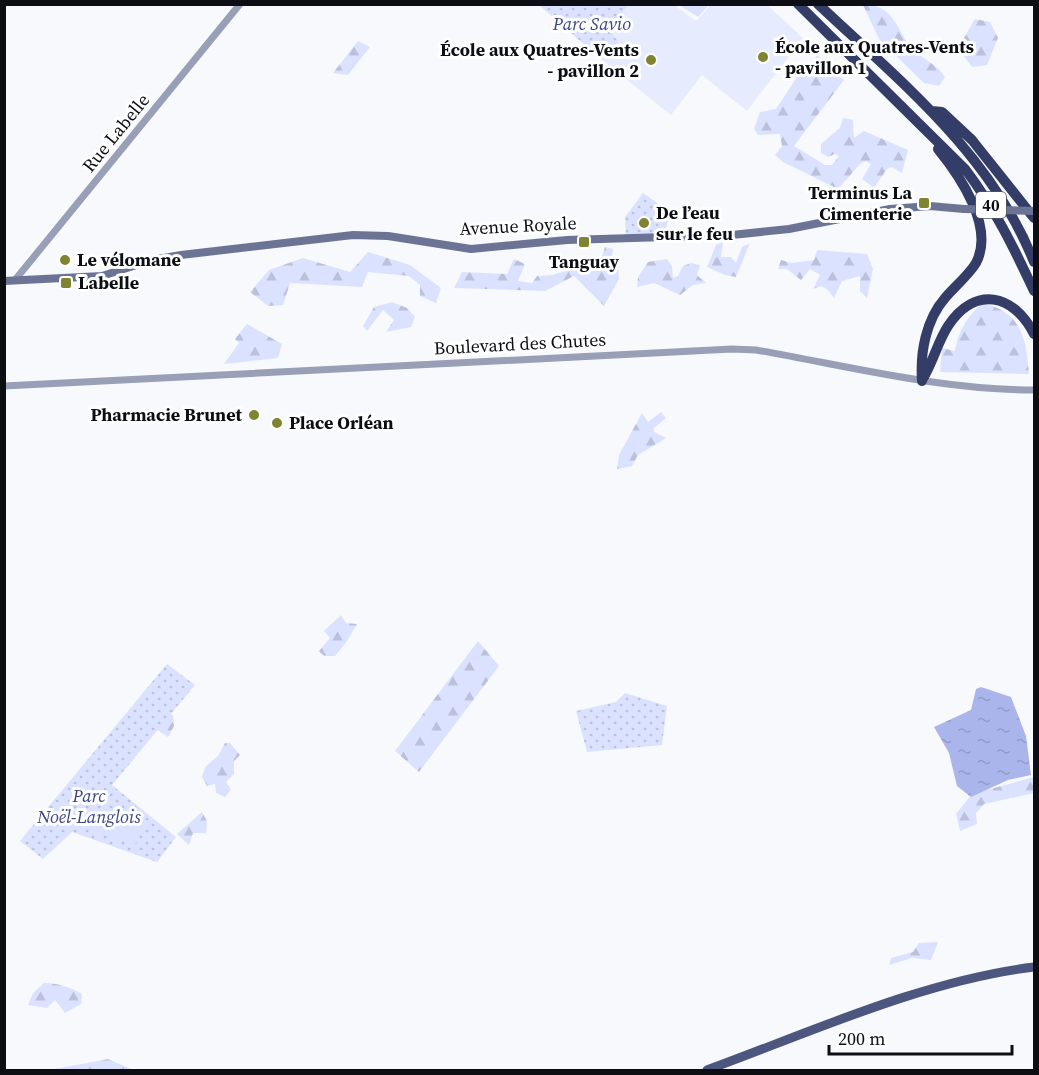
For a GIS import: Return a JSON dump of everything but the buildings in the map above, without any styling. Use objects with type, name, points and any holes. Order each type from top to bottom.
[{"type":"highway","name":"40","points":[[798,4],[965,169],[987,198],[1035,291]]},
{"type":"highway","name":"40","points":[[818,4],[932,111],[990,178],[1035,262]]},
{"type":"highway","points":[[932,111],[942,112],[972,140],[1035,218]]},
{"type":"highway","points":[[922,381],[924,344],[935,310],[965,278],[980,252],[977,217],[972,202],[956,172],[932,143],[929,131]]},
{"type":"highway","points":[[922,381],[950,324],[973,303],[988,298],[1003,301],[1017,309],[1028,321],[1035,334]]},
{"type":"main road","name":"Avenue Royale","points":[[4,281],[64,280],[102,276],[152,260],[181,255],[353,235],[388,236],[471,249],[567,240],[732,236],[789,229],[890,209],[930,206],[1035,211]]},
{"type":"main road","points":[[707,1071],[928,990],[975,977],[1035,967]]},
{"type":"street","name":"Rue Labelle","points":[[15,280],[240,4]]},
{"type":"street","name":"Boulevard des Chutes","points":[[4,386],[732,349],[756,350],[922,381],[978,388],[1033,390]]},
{"type":"shaded area","points":[[629,5],[674,5],[696,21],[711,5],[767,5],[803,38],[747,111],[702,75],[671,115],[602,60],[619,41],[614,37],[612,26]]},
{"type":"green space","name":"Parc Savio","points":[[539,5],[629,5],[612,26],[614,37],[619,41],[602,60]]},
{"type":"green space","points":[[679,5],[709,5],[698,17]]},
{"type":"green space","points":[[863,5],[874,6],[889,14],[913,49],[945,77],[939,86],[924,83],[879,39]]},
{"type":"green space","points":[[975,19],[990,22],[998,38],[987,65],[972,67],[958,48]]},
{"type":"green space","points":[[358,41],[370,47],[348,75],[333,73]]},
{"type":"green space","points":[[817,55],[844,80],[794,146],[825,165],[832,165],[839,156],[835,154],[828,157],[821,153],[821,144],[840,128],[843,118],[853,120],[854,138],[864,131],[908,150],[902,173],[892,167],[887,169],[874,188],[862,179],[871,164],[866,161],[860,164],[838,189],[783,162],[775,155],[782,146],[780,134],[758,135],[754,129],[760,112],[776,109],[799,74],[807,73]]},
{"type":"green space","points":[[643,193],[670,212],[664,238],[626,238],[625,217]]},
{"type":"green space","points":[[723,242],[721,257],[731,257],[736,263],[742,247],[750,243],[736,277],[707,267],[716,245]]},
{"type":"green space","points":[[605,247],[613,249],[611,261],[618,264],[619,279],[604,306],[574,276],[545,291],[454,288],[462,272],[507,274],[514,259],[525,264],[518,281],[532,283],[537,276],[552,275],[600,261]]},
{"type":"green space","points":[[817,250],[867,254],[873,269],[867,298],[860,291],[860,276],[842,281],[834,298],[828,290],[821,286],[813,289],[820,275],[810,269],[801,280],[787,269],[778,269],[781,260],[792,263],[814,260]]},
{"type":"green space","points":[[368,252],[410,265],[441,288],[436,303],[420,296],[420,285],[409,276],[368,272],[362,287],[290,283],[283,305],[268,306],[250,292],[269,270],[303,258],[350,272]]},
{"type":"green space","points":[[667,259],[672,266],[673,278],[678,276],[683,266],[691,263],[700,265],[697,275],[706,283],[693,285],[680,295],[654,283],[637,287],[638,277],[648,262]]},
{"type":"green space","points":[[392,302],[407,308],[415,317],[411,327],[386,332],[394,320],[383,310],[367,331],[363,326],[374,307]]},
{"type":"green space","points":[[982,303],[995,307],[1014,320],[1023,338],[1029,374],[940,372],[942,348],[955,351],[964,325]]},
{"type":"green space","points":[[247,324],[282,344],[278,358],[224,364],[239,343],[235,339]]},
{"type":"green space","points":[[661,412],[666,418],[654,428],[654,432],[666,438],[638,455],[632,466],[617,469],[619,455],[642,413],[648,422]]},
{"type":"green space","points":[[341,615],[346,623],[357,624],[335,656],[324,656],[319,651],[330,638],[324,631]]},
{"type":"green space","points":[[478,641],[499,666],[419,772],[395,751]]},
{"type":"green space","name":"Parc Noël-Langlois","points":[[167,664],[195,685],[112,785],[176,837],[157,862],[72,832],[43,859],[20,841]]},
{"type":"green space","points":[[625,693],[667,706],[662,745],[587,752],[576,711],[616,702]]},
{"type":"green space","points":[[170,713],[173,716],[174,726],[168,737],[159,731],[150,730]]},
{"type":"green space","points":[[225,743],[230,743],[240,755],[234,761],[234,774],[226,782],[231,790],[225,797],[216,793],[215,784],[207,786],[202,777],[205,767],[218,756]]},
{"type":"green space","points":[[1034,777],[1034,793],[984,804],[976,813],[977,824],[960,831],[956,814],[972,794]]},
{"type":"green space","points":[[103,806],[145,819],[135,845],[83,828],[90,809],[100,812]]},
{"type":"green space","points":[[202,812],[207,821],[206,833],[193,833],[189,845],[177,834]]},
{"type":"green space","points":[[938,942],[931,960],[912,958],[889,965],[891,958],[913,952],[919,943]]},
{"type":"green space","points":[[44,983],[64,986],[82,994],[81,1004],[65,1013],[55,1000],[47,1008],[28,1005],[33,993]]},
{"type":"green space","points":[[108,1059],[133,1070],[50,1070]]},
{"type":"water","points":[[981,687],[1011,697],[1026,736],[1031,775],[1008,780],[971,797],[957,786],[949,753],[934,727],[971,710],[976,689]]},
{"type":"place","name":"École aux Quatres-Vents - pavillon 1","points":[[763,57]]},
{"type":"place","name":"École aux Quatres-Vents - pavillon 2","points":[[651,60]]},
{"type":"place","name":"Terminus La Cimenterie","points":[[924,203]]},
{"type":"place","name":"De l’eau sur le feu","points":[[644,223]]},
{"type":"place","name":"Tanguay","points":[[584,242]]},
{"type":"place","name":"Le vélomane","points":[[65,260]]},
{"type":"place","name":"Labelle","points":[[66,283]]},
{"type":"place","name":"Pharmacie Brunet","points":[[254,415]]},
{"type":"place","name":"Place Orléan","points":[[277,423]]}]
